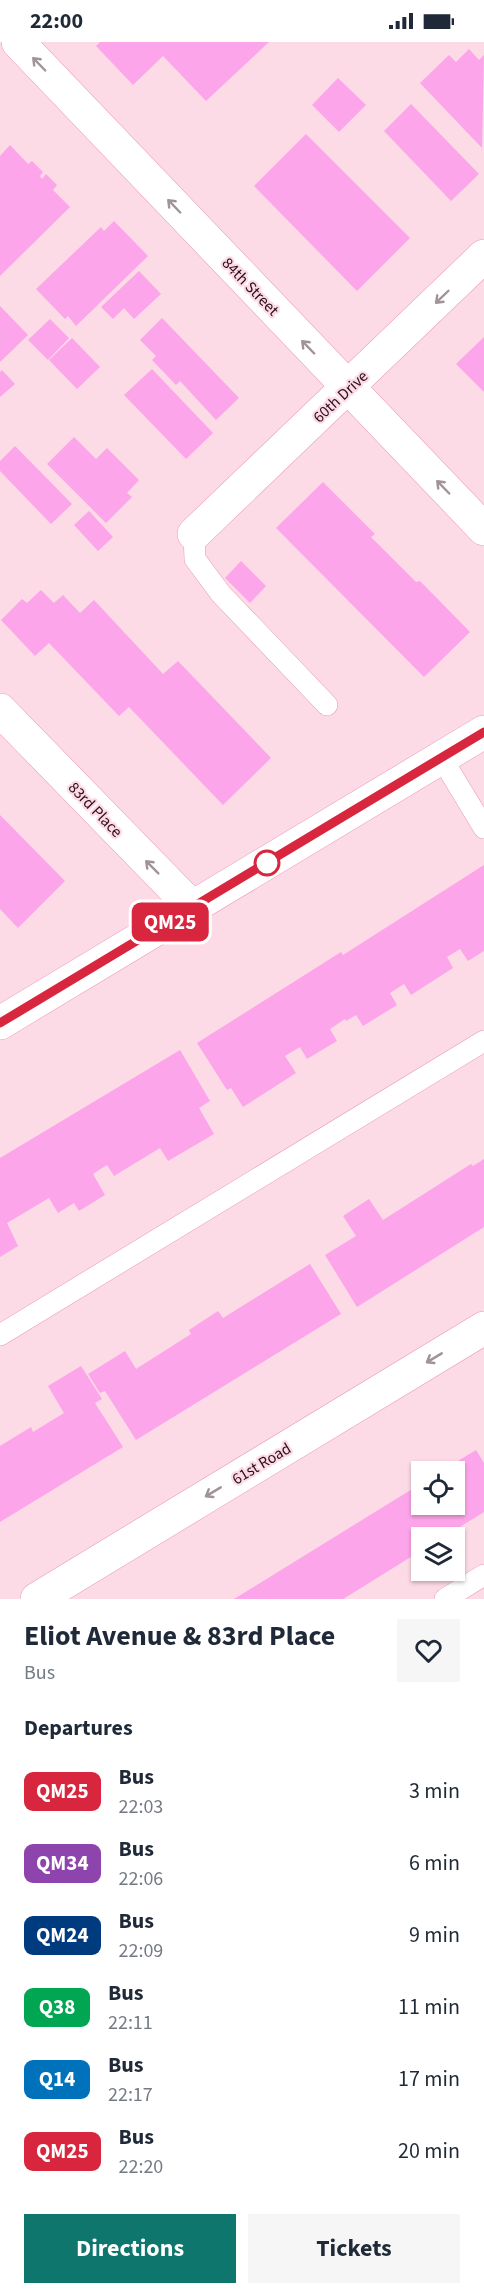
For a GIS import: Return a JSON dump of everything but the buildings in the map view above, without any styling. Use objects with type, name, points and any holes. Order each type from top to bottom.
[{"type":"street","name":"84th Street","points":[[18,42],[484,530]]},
{"type":"street","name":"60th Drive","points":[[194,534],[484,256]]},
{"type":"street","name":"83rd Place","points":[[0,710],[193,908]]},
{"type":"street","points":[[0,1023],[484,732]]},
{"type":"street","name":"61st Road","points":[[37,1599],[484,1328]]},
{"type":"lane","points":[[194,534],[195,559],[220,594],[327,705]]},
{"type":"lane","points":[[441,757],[484,828]]},
{"type":"lane","points":[[0,1335],[484,1041]]},
{"type":"lane","points":[[444,1599],[484,1575]]},
{"type":"bus line","name":"QM25","points":[[0,1023],[484,732]]}]
